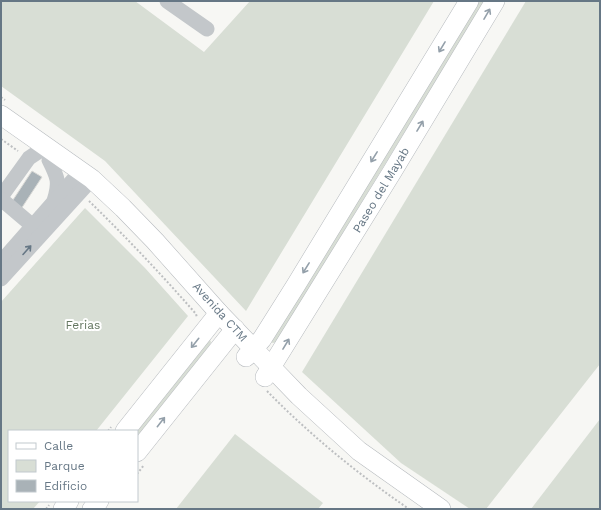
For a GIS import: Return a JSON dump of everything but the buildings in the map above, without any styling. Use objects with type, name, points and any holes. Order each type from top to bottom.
[{"type":"main road","name":"Paseo del Mayab","points":[[249,352],[262,339],[296,285],[469,1]]},
{"type":"main road","name":"Paseo del Mayab","points":[[267,377],[495,1]]},
{"type":"main road","name":"Avenida CTM","points":[[1,115],[40,154]]},
{"type":"main road","name":"Avenida CTM","points":[[1,126],[40,154],[124,208],[155,241],[210,317],[231,333],[249,352],[267,377],[327,437],[357,462],[422,509]]},
{"type":"main road","points":[[126,430],[210,317]]},
{"type":"main road","points":[[138,451],[231,333]]},
{"type":"main road","name":"Avenida CTM","points":[[267,377],[299,396],[360,451],[441,509]]},
{"type":"street","points":[[176,3],[206,29]]},
{"type":"street","points":[[1,279],[38,230],[53,201],[58,186],[56,173],[40,154],[1,198],[38,230]]},
{"type":"street","points":[[53,201],[83,182]]},
{"type":"street","points":[[1,262],[38,230],[83,182]]},
{"type":"path","points":[[1,139],[40,154]]},
{"type":"path","points":[[83,182],[122,233],[196,314],[210,317]]},
{"type":"path","points":[[267,377],[316,438],[374,484],[409,509]]},
{"type":"green space","points":[[1,1],[135,1],[204,52],[250,1],[434,1],[246,311],[105,161],[1,86]]},
{"type":"green space","points":[[479,1],[485,1],[276,342],[271,342]]},
{"type":"green space","points":[[526,1],[600,1],[600,364],[486,509],[470,509],[401,463],[302,372]]},
{"type":"green space","name":"Ferias","points":[[85,208],[145,268],[188,316],[97,430],[8,430],[8,502],[39,502],[33,509],[1,509],[1,302]]},
{"type":"green space","points":[[210,340],[210,345],[138,436],[138,430]]},
{"type":"green space","points":[[600,419],[600,509],[531,509]]},
{"type":"green space","points":[[235,434],[323,503],[318,509],[176,509]]}]
